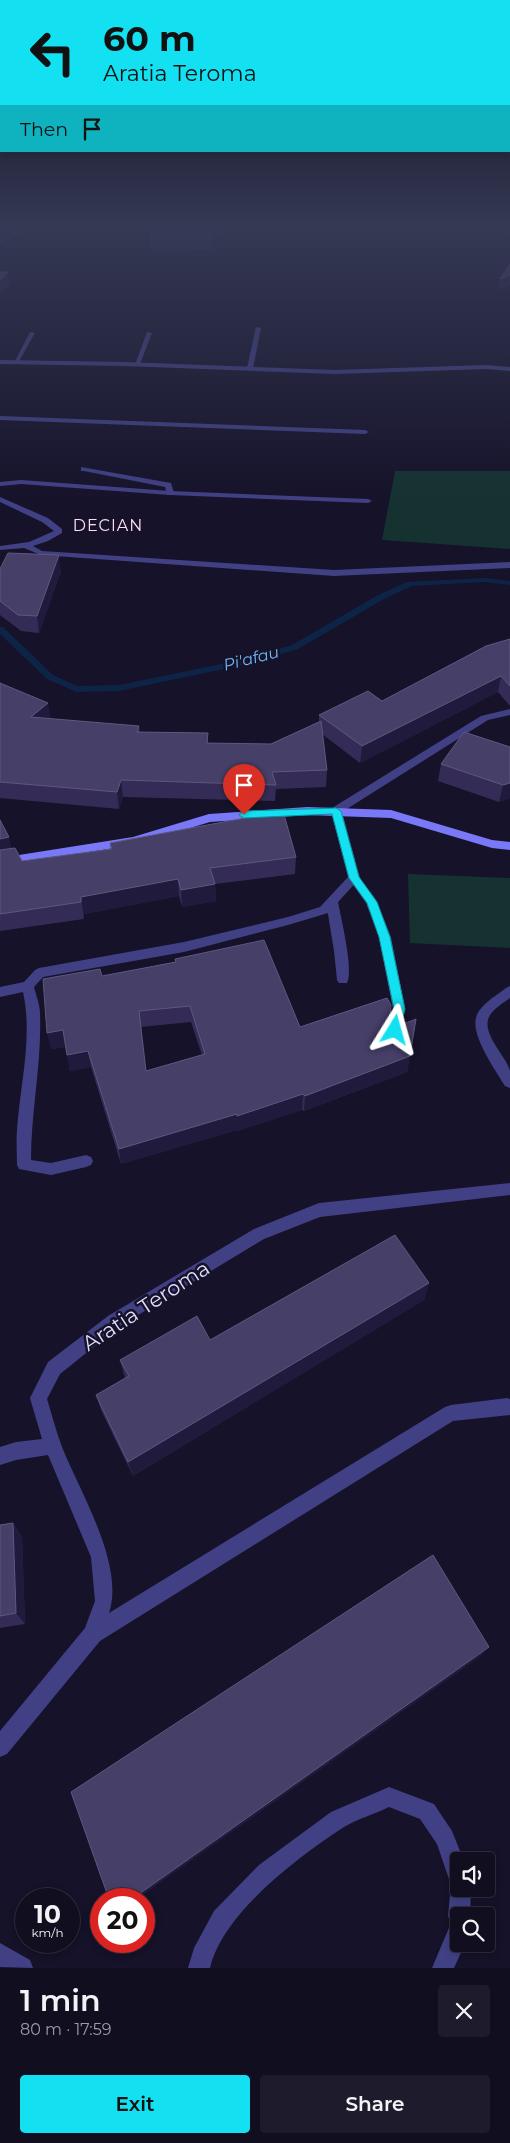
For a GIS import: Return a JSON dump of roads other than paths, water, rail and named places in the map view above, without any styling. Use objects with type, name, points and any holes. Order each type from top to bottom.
[{"type":"main road","points":[[0,862],[134,841],[209,818],[262,813],[336,811],[390,814],[492,844],[510,846]]},
{"type":"street","points":[[250,368],[258,328]]},
{"type":"street","points":[[16,362],[32,333]]},
{"type":"street","points":[[136,364],[148,333]]},
{"type":"street","points":[[0,362],[136,364],[335,372],[486,367],[510,369]]},
{"type":"street","points":[[0,418],[365,432]]},
{"type":"street","points":[[84,469],[168,485],[170,493]]},
{"type":"street","points":[[0,484],[21,482],[170,493],[368,501]]},
{"type":"street","points":[[0,499],[46,520],[59,531],[27,547],[0,548]]},
{"type":"street","points":[[27,547],[40,553],[334,573],[510,565]]},
{"type":"street","points":[[395,1030],[399,1009],[385,937],[372,902],[354,878],[345,851],[336,811],[485,718],[510,712]]},
{"type":"street","points":[[0,992],[28,986],[39,973],[184,947],[244,933],[324,910],[354,878]]},
{"type":"street","points":[[332,902],[336,932],[343,958],[343,980]]},
{"type":"street","points":[[28,986],[34,1012],[31,1066],[24,1131],[24,1164],[51,1169],[86,1161]]},
{"type":"street","points":[[510,991],[487,1010],[482,1018],[482,1032],[510,1082]]},
{"type":"street","name":"Aratia Teroma","points":[[0,1747],[94,1634],[104,1601],[100,1557],[53,1446],[38,1398],[54,1368],[114,1321],[259,1234],[319,1210],[510,1189]]},
{"type":"street","points":[[94,1634],[451,1413],[510,1407]]},
{"type":"street","points":[[0,1456],[16,1451],[53,1446]]},
{"type":"street","points":[[199,1968],[202,1956],[222,1919],[266,1872],[338,1819],[389,1798],[427,1811],[444,1838],[450,1854]]},
{"type":"street","points":[[443,1968],[450,1952]]},
{"type":"street","points":[[0,1954],[22,1968]]},
{"type":"waterway","name":"Pi'afau","points":[[0,629],[50,677],[76,689],[119,688],[243,662],[295,647],[381,597],[410,584],[485,580],[510,583]]},
{"type":"district","name":"DECIAN","points":[[108,525]]}]
